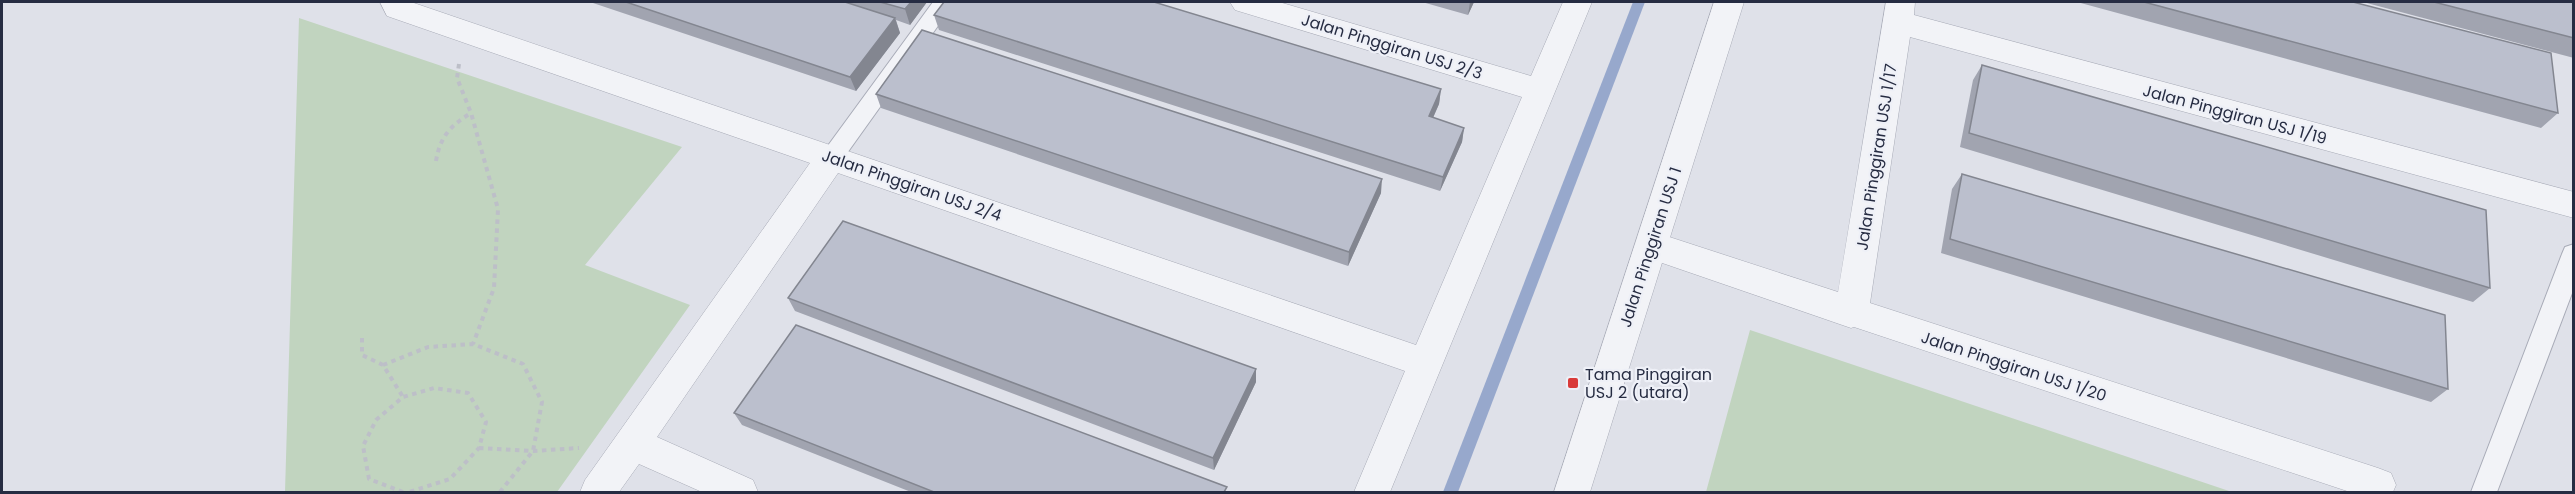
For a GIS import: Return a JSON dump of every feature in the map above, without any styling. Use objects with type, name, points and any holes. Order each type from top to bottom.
[{"type":"street","name":"Jalan Pinggiran USJ 2/3","points":[[1245,2],[1540,91]]},
{"type":"street","points":[[1372,492],[1577,2]]},
{"type":"street","name":"Jalan Pinggiran USJ 1","points":[[1572,492],[1729,2]]},
{"type":"street","name":"Jalan Pinggiran USJ 2/4","points":[[396,5],[1426,363]]},
{"type":"street","name":"Jalan Pinggiran USJ 1/19","points":[[1899,12],[2574,205]]},
{"type":"street","name":"Jalan Pinggiran USJ 1/17","points":[[1851,313],[1899,12]]},
{"type":"street","points":[[598,492],[832,157]]},
{"type":"street","name":"Jalan Pinggiran USJ 1/20","points":[[1651,245],[2387,489]]},
{"type":"street","points":[[633,444],[740,492]]},
{"type":"lane","points":[[832,157],[944,2]]},
{"type":"lane","points":[[2484,492],[2574,254]]},
{"type":"path","points":[[473,344],[494,288],[498,209],[471,113],[457,78],[460,60],[477,35]]},
{"type":"path","points":[[435,160],[439,140],[455,122],[471,113]]},
{"type":"path","points":[[362,338],[362,355],[383,365],[403,397]]},
{"type":"path","points":[[383,365],[428,347],[473,344],[523,364],[542,402],[532,451],[500,492]]},
{"type":"path","points":[[403,492],[369,479],[363,446],[376,420],[403,397],[434,388],[468,393],[486,422],[479,448],[450,479],[409,492]]},
{"type":"path","points":[[479,448],[532,451],[633,444]]},
{"type":"green space","points":[[299,18],[682,147],[585,265],[690,305],[557,492],[285,492]]},
{"type":"green space","points":[[1750,330],[2232,492],[1706,492]]},
{"type":"building","points":[[626,2],[845,2],[895,18],[850,77]]},
{"type":"building","points":[[880,2],[911,2],[905,9]]},
{"type":"building","points":[[944,2],[1154,2],[1441,89],[1429,116],[1464,128],[1443,177],[934,15]]},
{"type":"building","points":[[2144,2],[2353,2],[2551,53],[2558,113]]},
{"type":"building","points":[[2434,2],[2574,2],[2574,38]]},
{"type":"building","points":[[922,30],[1382,179],[1349,252],[876,94]]},
{"type":"building","points":[[1982,65],[2486,210],[2490,288],[1969,133]]},
{"type":"building","points":[[1962,174],[2445,315],[2448,389],[1950,239]]},
{"type":"building","points":[[843,221],[1256,369],[1213,458],[788,298]]},
{"type":"building","points":[[796,325],[1227,487],[1224,492],[934,492],[734,413]]},
{"type":"waterway","points":[[1450,492],[1639,2]]},
{"type":"place","name":"Tama Pinggiran USJ 2 (utara)","points":[[1573,383]]}]
